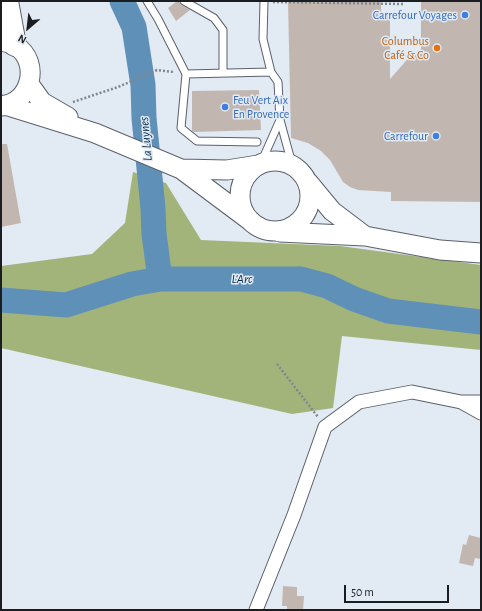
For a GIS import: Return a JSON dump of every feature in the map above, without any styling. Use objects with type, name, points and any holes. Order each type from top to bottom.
[{"type":"highway","points":[[7,1],[8,43]]},
{"type":"main road","points":[[3,105],[14,102],[23,94],[29,84],[31,73],[25,55],[8,43]]},
{"type":"main road","points":[[29,84],[42,102],[95,133]]},
{"type":"main road","points":[[3,105],[95,133],[176,166],[262,228],[275,231],[365,236],[440,250],[481,253]]},
{"type":"main road","points":[[176,166],[227,170],[277,160],[292,164],[302,172],[308,182],[332,211],[365,236]]},
{"type":"main road","points":[[252,222],[242,208],[240,195],[245,178],[260,164]]},
{"type":"main road","points":[[275,231],[290,228],[303,219],[311,199],[308,182]]},
{"type":"street","points":[[256,610],[294,515],[325,427],[359,402],[412,392],[461,402],[481,402]]},
{"type":"street","points":[[461,402],[481,413]]},
{"type":"lane","points":[[147,1],[158,19],[186,74],[181,128],[197,141],[257,142]]},
{"type":"lane","points":[[184,1],[214,18],[223,30],[223,73]]},
{"type":"lane","points":[[264,2],[263,39],[271,72],[278,82],[280,120],[292,164]]},
{"type":"lane","points":[[186,74],[271,72]]},
{"type":"lane","points":[[260,164],[280,120]]},
{"type":"path","points":[[264,2],[403,4],[403,1]]},
{"type":"path","points":[[53,108],[118,87],[157,70]]},
{"type":"path","points":[[277,364],[325,427]]},
{"type":"green space","points":[[133,172],[166,183],[201,240],[340,246],[481,265],[481,350],[342,336],[333,408],[292,414],[1,348],[1,266],[92,254],[125,223]]},
{"type":"building","points":[[177,1],[190,10],[176,21],[168,8]]},
{"type":"building","points":[[288,1],[381,1],[381,13],[390,13],[390,79],[412,54],[421,54],[421,1],[481,1],[481,202],[391,201],[391,192],[358,190],[343,182],[330,160],[321,151],[308,143],[291,138]]},
{"type":"building","points":[[259,90],[261,130],[192,131],[192,91]]},
{"type":"building","points":[[1,144],[7,144],[21,223],[1,227]]},
{"type":"building","points":[[469,535],[481,538],[481,559],[475,558],[473,566],[459,563],[463,544],[466,545]]},
{"type":"building","points":[[283,586],[297,587],[297,596],[304,596],[303,610],[287,610],[287,606],[282,606]]},
{"type":"waterway","name":"La Luynes","points":[[122,1],[134,27],[143,85],[144,118],[153,208],[154,234],[160,279]]},
{"type":"waterway","name":"L'Arc","points":[[1,300],[66,305],[132,284],[160,279],[301,279],[327,286],[354,299],[388,311],[481,322]]},
{"type":"place","name":"Carrefour Voyages","points":[[465,15]]},
{"type":"place","name":"Columbus Café & Co","points":[[437,48]]},
{"type":"place","name":"Feu Vert Aix En Provence","points":[[225,107]]},
{"type":"place","name":"Carrefour","points":[[436,136]]}]
